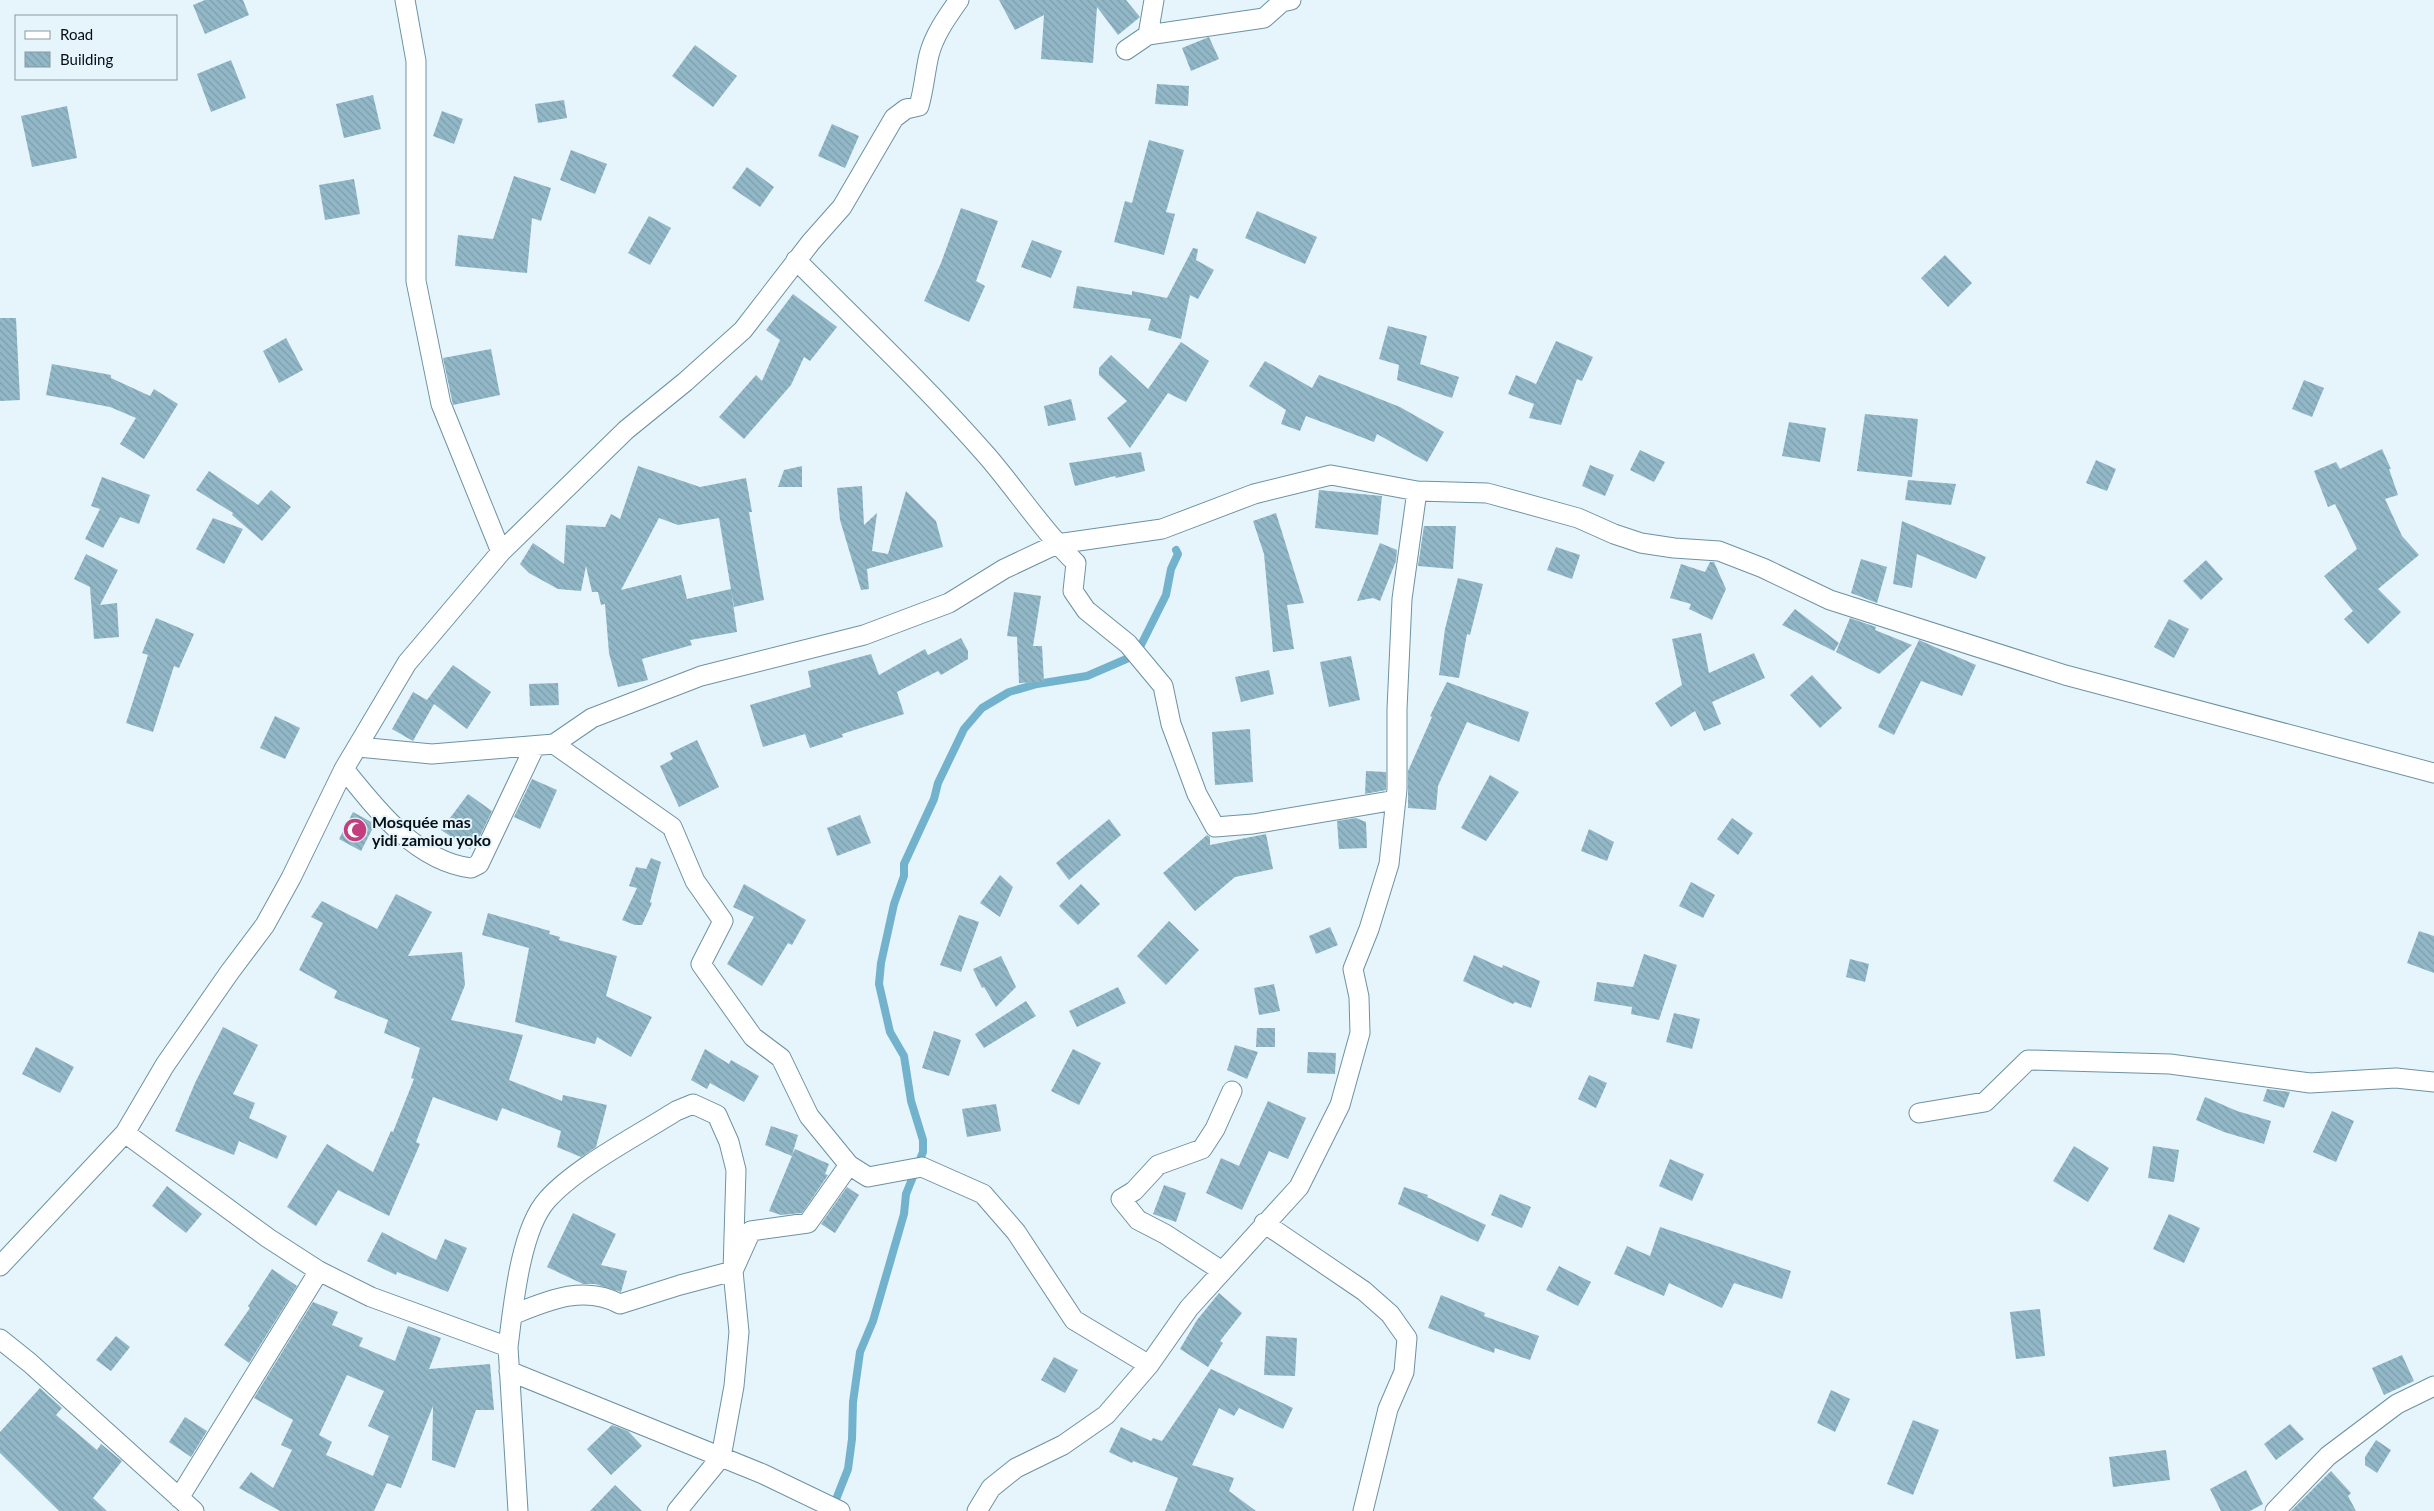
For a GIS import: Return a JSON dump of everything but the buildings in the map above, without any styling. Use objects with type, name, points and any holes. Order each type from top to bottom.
[{"type":"street","points":[[405,0],[416,61],[416,281],[441,404],[501,552]]},
{"type":"street","points":[[0,1266],[125,1133],[165,1064],[265,925],[291,878],[344,769],[406,663],[501,552],[626,430],[685,382],[743,330],[796,260],[842,206],[894,118],[906,109],[919,106],[925,86],[929,55],[941,24],[959,0]]},
{"type":"street","points":[[1148,36],[1154,0]]},
{"type":"street","points":[[1126,50],[1148,36],[1264,18],[1282,2],[1291,0]]},
{"type":"street","points":[[796,260],[885,348],[988,457],[1057,544],[1076,563],[1073,591],[1086,610],[1128,644],[1162,686],[1171,724],[1196,794],[1215,828],[1254,824],[1396,800]]},
{"type":"street","points":[[358,747],[432,754],[534,748],[554,744],[592,718],[701,676],[864,634],[949,603],[1004,569],[1057,544],[1162,529],[1254,494],[1331,475],[1417,491],[1486,493],[1578,518],[1614,534],[1641,543],[1718,552],[1762,568],[1830,600],[2065,675],[2434,773]]},
{"type":"street","points":[[977,1511],[990,1488],[1016,1468],[1063,1444],[1106,1415],[1149,1365],[1189,1308],[1298,1187],[1340,1105],[1360,1033],[1359,997],[1353,969],[1369,929],[1389,864],[1396,800],[1402,599],[1417,491]]},
{"type":"street","points":[[554,744],[672,827],[695,881],[723,920],[701,964],[753,1037],[781,1058],[809,1116],[849,1165],[868,1177],[922,1167],[983,1194],[1016,1232],[1074,1320],[1149,1365]]},
{"type":"street","points":[[344,769],[375,808],[406,836],[434,855],[457,867],[471,868],[479,864],[534,748]]},
{"type":"street","points":[[1918,1113],[1985,1102],[2028,1060],[2170,1064],[2310,1083],[2396,1078],[2434,1082]]},
{"type":"street","points":[[1222,1271],[1165,1234],[1138,1220],[1121,1199],[1134,1191],[1158,1165],[1202,1149],[1215,1129],[1232,1091]]},
{"type":"street","points":[[518,1511],[508,1347],[518,1278],[532,1226],[546,1201],[581,1171],[676,1111],[693,1104],[717,1115],[729,1142],[736,1170],[733,1271],[739,1332],[734,1386],[721,1457],[677,1511]]},
{"type":"street","points":[[125,1133],[268,1238],[319,1271],[370,1297],[508,1347]]},
{"type":"street","points":[[733,1271],[751,1231],[808,1223],[849,1165]]},
{"type":"street","points":[[1264,1223],[1364,1291],[1390,1314],[1407,1338],[1404,1372],[1388,1409],[1363,1511]]},
{"type":"street","points":[[179,1498],[319,1271]]},
{"type":"street","points":[[512,1315],[553,1299],[589,1294],[607,1297],[620,1304],[733,1271]]},
{"type":"street","points":[[0,1339],[30,1363],[194,1511]]},
{"type":"street","points":[[509,1372],[763,1474],[840,1511]]},
{"type":"street","points":[[2275,1511],[2328,1456],[2397,1404],[2434,1386]]},
{"type":"waterway","points":[[833,1507],[848,1469],[852,1439],[853,1402],[860,1352],[873,1321],[904,1214],[906,1194],[923,1152],[923,1140],[911,1101],[904,1056],[890,1032],[879,984],[881,963],[894,904],[904,876],[904,864],[934,799],[938,783],[964,729],[982,708],[1009,692],[1037,684],[1087,676],[1131,657],[1140,647],[1166,595],[1171,569],[1178,554],[1176,550]]},
{"type":"place","name":"Mosquée mas yidi zamiou yoko","points":[[355,830]]}]
